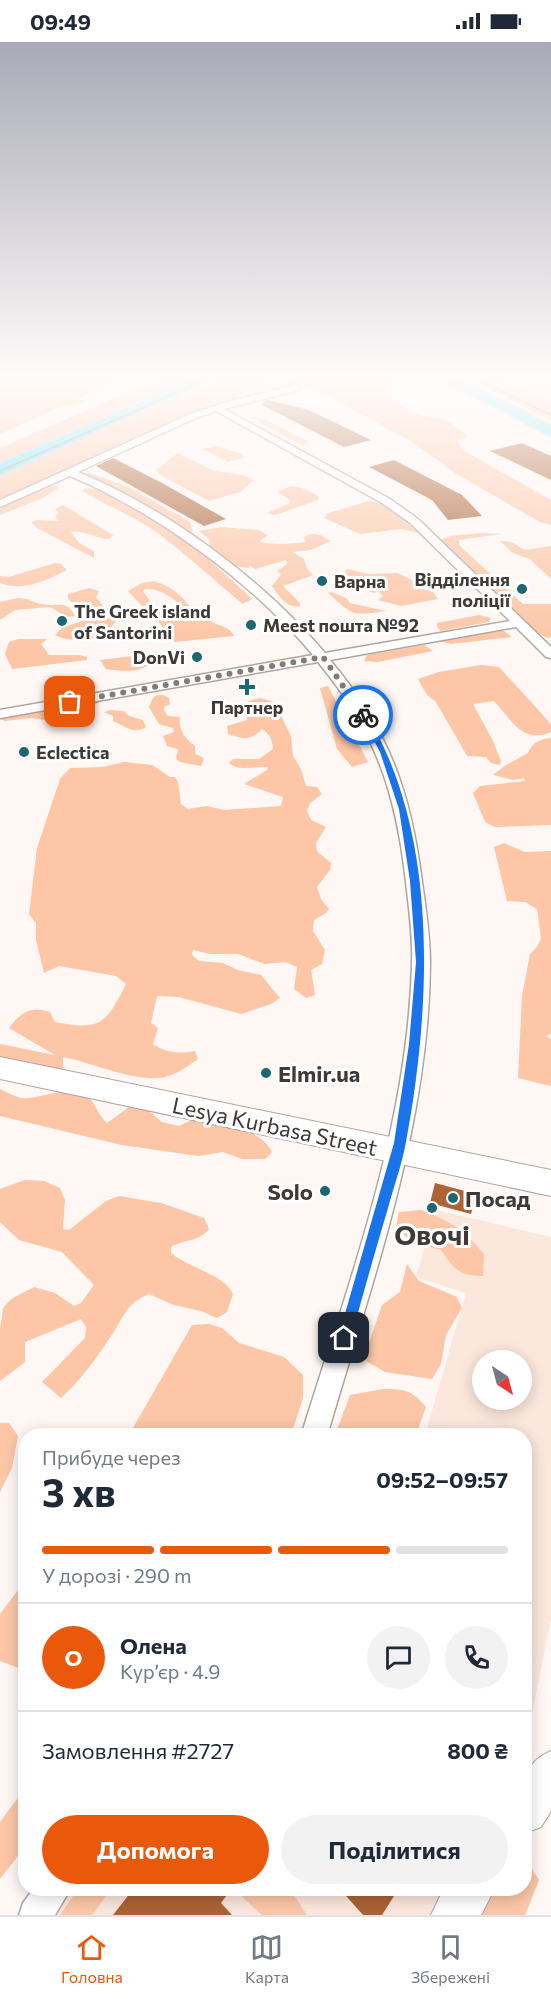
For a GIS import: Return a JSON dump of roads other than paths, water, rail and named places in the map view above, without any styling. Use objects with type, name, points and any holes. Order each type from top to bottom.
[{"type":"street","points":[[0,504],[82,466]]},
{"type":"street","points":[[323,466],[386,501],[414,521],[551,654]]},
{"type":"street","points":[[70,472],[133,504],[209,554],[274,608],[323,657],[356,702],[384,752],[404,809],[414,881],[421,962],[414,1044],[398,1151],[316,1428]]},
{"type":"street","points":[[0,714],[519,623]]},
{"type":"street","name":"Lesya Kurbasa Street","points":[[0,1068],[551,1183]]},
{"type":"street","points":[[532,1801],[551,1773]]},
{"type":"street","points":[[35,1915],[49,1896]]},
{"type":"street","points":[[454,1915],[467,1896]]},
{"type":"tram line","points":[[0,471],[10,466]]},
{"type":"place","name":"Варна","points":[[322,581]]},
{"type":"place","name":"Відділення поліції","points":[[522,589]]},
{"type":"place","name":"The Greek island of Santorini","points":[[62,621]]},
{"type":"place","name":"Meest пошта №92","points":[[251,625]]},
{"type":"place","name":"DonVi","points":[[197,657]]},
{"type":"place","name":"Партнер","points":[[247,687]]},
{"type":"place","name":"Eclectica","points":[[24,752]]},
{"type":"place","name":"Elmir.ua","points":[[266,1073]]},
{"type":"place","name":"Solo","points":[[325,1191]]},
{"type":"place","name":"Посад","points":[[453,1198]]},
{"type":"place","name":"Овочі","points":[[432,1208]]}]
